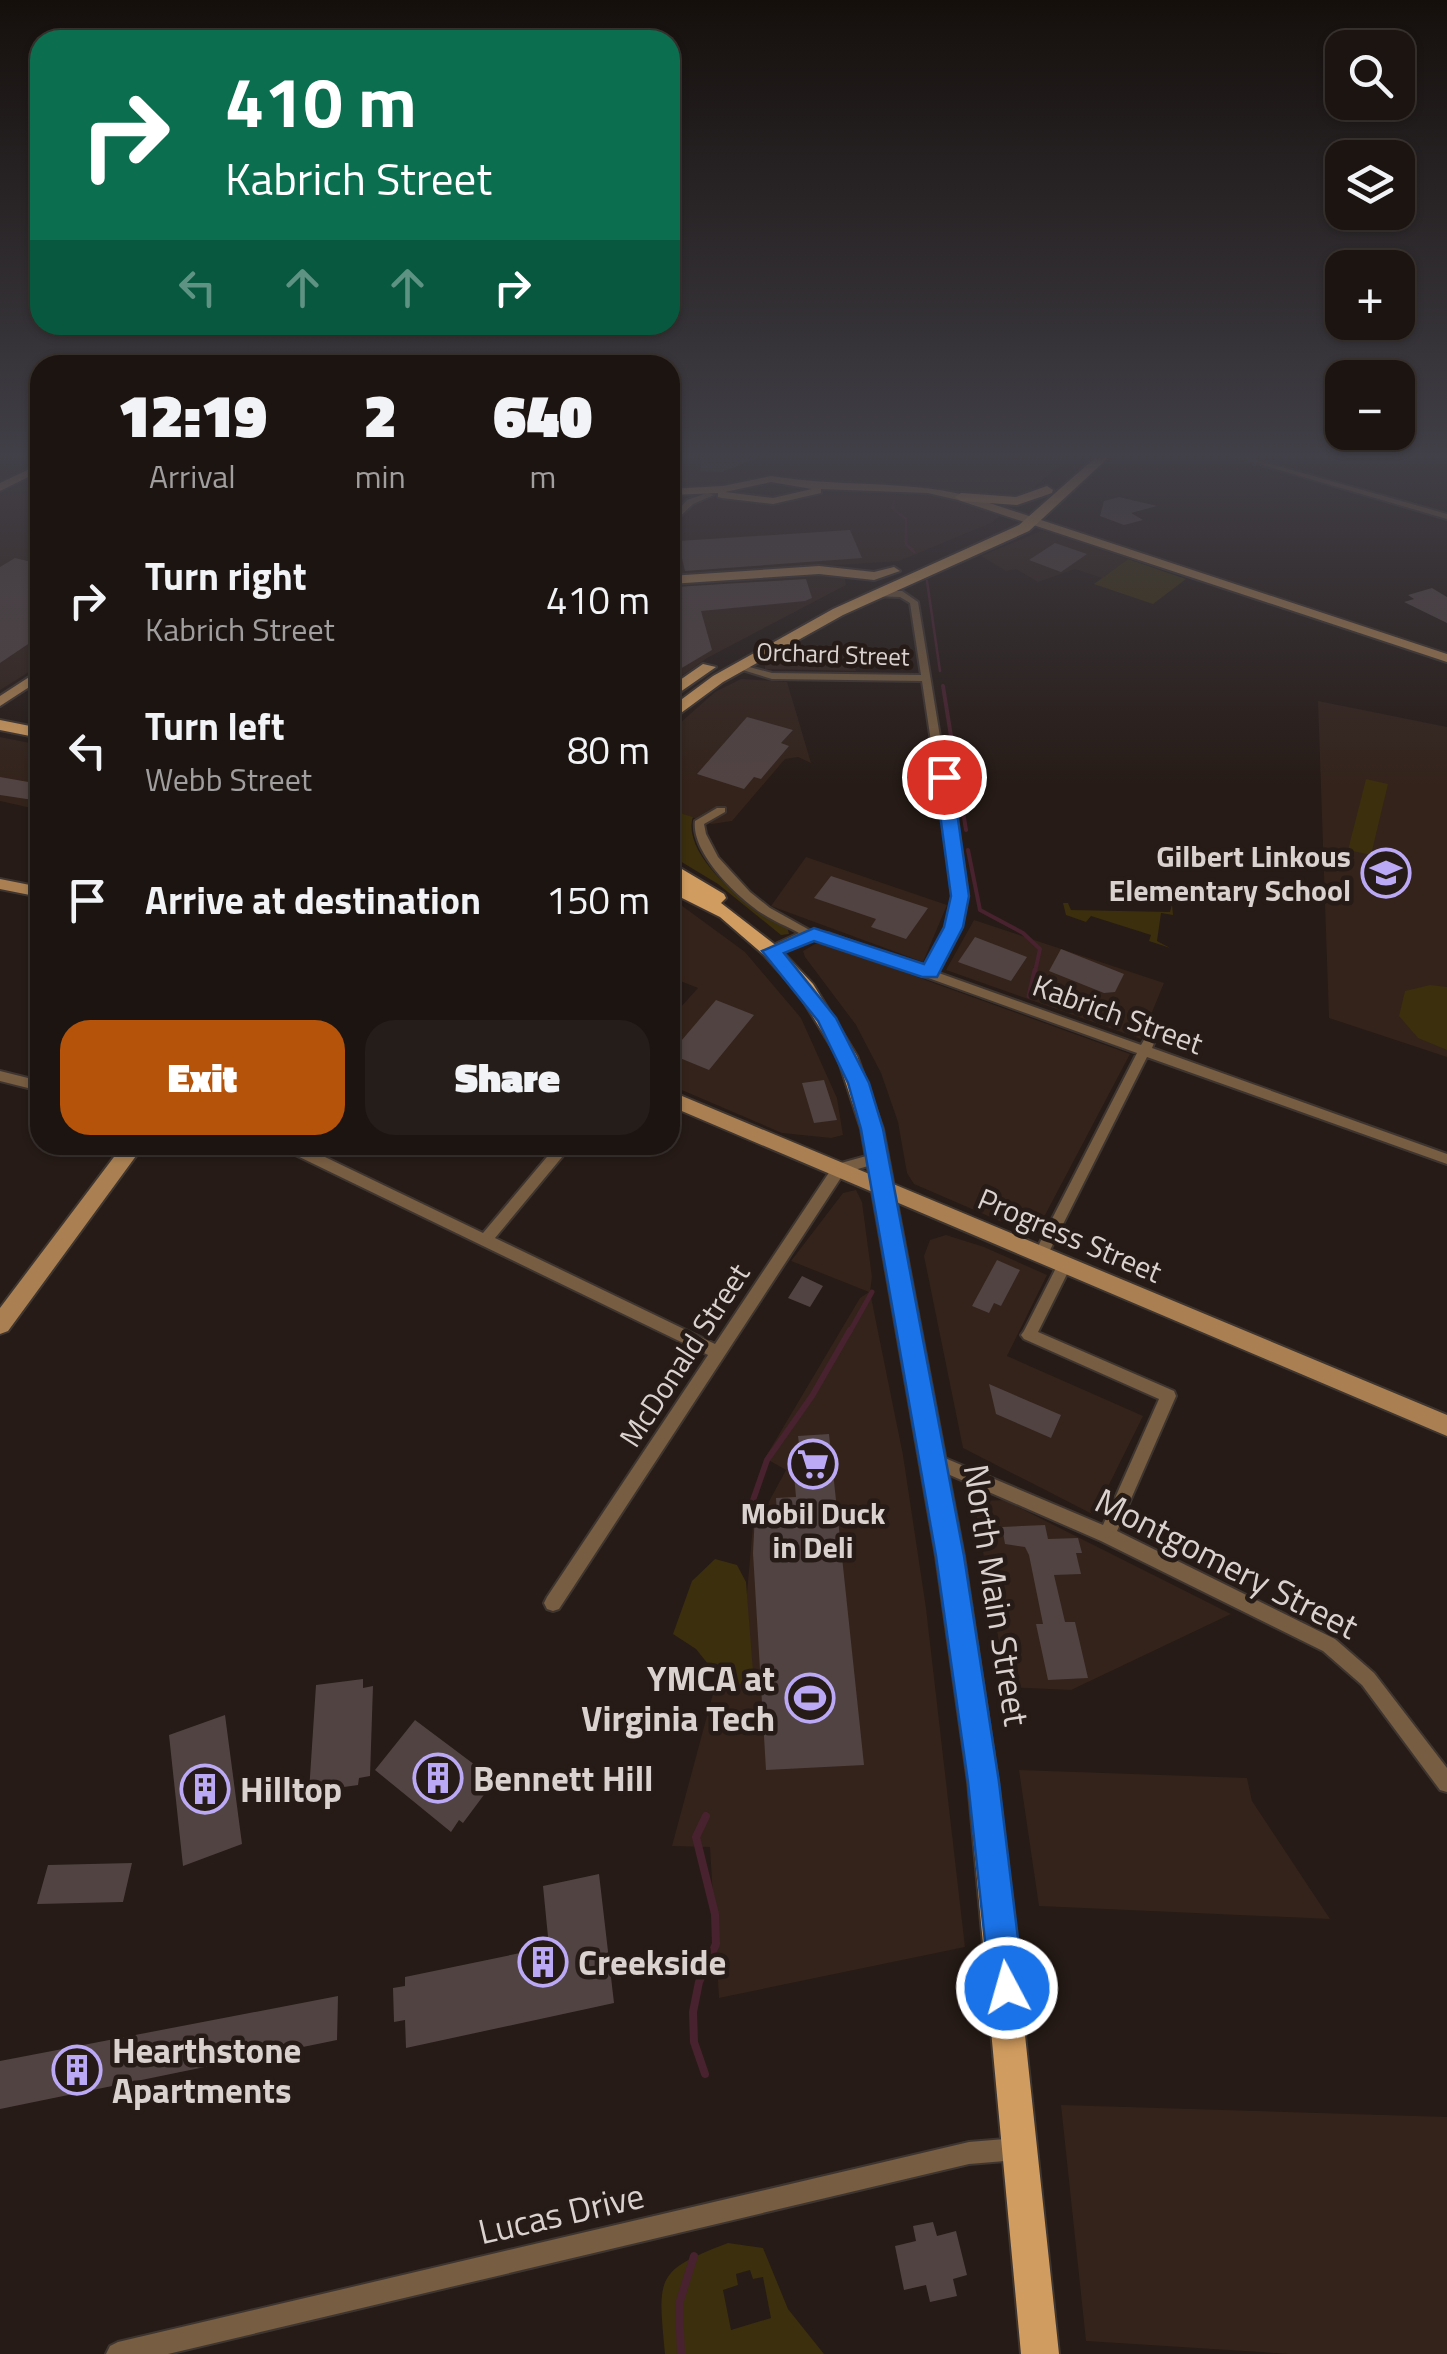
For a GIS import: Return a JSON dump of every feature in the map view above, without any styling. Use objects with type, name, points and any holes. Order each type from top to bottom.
[{"type":"main road","points":[[680,689],[926,567]]},
{"type":"main road","points":[[680,708],[758,640],[851,591],[899,582],[936,567]]},
{"type":"main road","points":[[0,725],[30,730]]},
{"type":"main road","name":"North Main Street","points":[[680,874],[717,895],[718,907]]},
{"type":"main road","name":"North Main Street","points":[[680,891],[702,904],[718,907],[772,951],[816,1002],[847,1056],[867,1110],[932,1460],[983,1782],[1040,2354]]},
{"type":"street","points":[[1175,567],[1447,658]]},
{"type":"street","points":[[680,579],[819,570],[899,582],[914,602],[960,896],[954,927],[930,973]]},
{"type":"street","points":[[851,591],[857,575]]},
{"type":"street","name":"Orchard Street","points":[[731,662],[772,676],[927,678]]},
{"type":"street","points":[[0,702],[30,681]]},
{"type":"street","name":"Kabrich Street","points":[[721,810],[698,824],[697,837],[706,850],[761,908],[809,935],[824,936],[1146,1046],[1447,1159]]},
{"type":"street","points":[[0,884],[30,890]]},
{"type":"street","points":[[772,951],[809,935]]},
{"type":"street","points":[[1040,1256],[1146,1046]]},
{"type":"street","points":[[0,1076],[30,1084]]},
{"type":"street","name":"Progress Street","points":[[680,1102],[1447,1426]]},
{"type":"street","points":[[0,1325],[127,1155]]},
{"type":"street","points":[[309,1155],[718,1353]]},
{"type":"street","points":[[486,1240],[557,1155]]},
{"type":"street","points":[[839,1169],[877,1158]]},
{"type":"street","name":"McDonald Street","points":[[553,1603],[839,1169]]},
{"type":"street","points":[[1064,1266],[1029,1336],[1168,1396],[1107,1535]]},
{"type":"street","name":"Montgomery Street","points":[[932,1460],[1107,1535],[1277,1618],[1344,1656],[1368,1679],[1447,1783]]},
{"type":"street","name":"Lucas Drive","points":[[118,2354],[969,2152],[1022,2149]]},
{"type":"shaded area","points":[[0,567],[30,567],[30,671],[0,690]]},
{"type":"shaded area","points":[[680,567],[810,567],[680,575]]},
{"type":"shaded area","points":[[999,567],[1117,567],[1102,578],[1075,569],[1038,582],[1016,569],[1006,571]]},
{"type":"shaded area","points":[[1117,567],[1151,567],[1186,579],[1153,604],[1094,584]]},
{"type":"shaded area","points":[[832,575],[845,579],[846,585],[707,658],[680,677],[680,584]]},
{"type":"shaded area","points":[[792,648],[849,648],[856,671],[765,669],[765,663]]},
{"type":"shaded area","points":[[741,679],[787,682],[811,763],[798,757],[785,759],[732,821],[712,824],[680,813],[680,723],[715,692]]},
{"type":"shaded area","name":"Gilbert Linkous Elementary School","points":[[1318,701],[1447,727],[1447,1057],[1329,1018]]},
{"type":"shaded area","points":[[0,737],[30,743],[30,808],[0,801]]},
{"type":"shaded area","points":[[1366,779],[1388,784],[1371,855],[1348,850]]},
{"type":"shaded area","points":[[680,813],[693,817],[692,832],[698,849],[723,882],[739,897],[787,926],[789,934],[781,935],[718,884],[680,861]]},
{"type":"shaded area","points":[[806,857],[947,905],[923,962],[771,906]]},
{"type":"shaded area","points":[[1063,903],[1068,903],[1071,910],[1170,912],[1172,904],[1173,915],[1161,913],[1157,941],[1170,948],[1149,941],[1151,935],[1091,916],[1086,922],[1066,915]]},
{"type":"shaded area","points":[[680,904],[745,952],[801,1018],[837,1098],[843,1135],[831,1138],[782,1133],[680,1089],[680,1008],[698,988],[680,981]]},
{"type":"shaded area","points":[[974,920],[1164,983],[1141,1039],[946,970]]},
{"type":"shaded area","points":[[815,944],[826,944],[1130,1054],[1034,1236],[914,1184],[907,1173],[898,1122],[881,1073],[856,1025],[805,957],[803,951]]},
{"type":"shaded area","points":[[1430,985],[1447,987],[1447,1050],[1418,1038],[1399,1016],[1405,991]]},
{"type":"shaded area","points":[[856,1190],[862,1202],[872,1277],[870,1292],[903,1455],[926,1608],[965,1947],[719,1998],[710,1847],[672,1846],[721,1664],[740,1672],[755,1502],[766,1507],[786,1470],[765,1458],[860,1298],[869,1292],[791,1261],[843,1193]]},
{"type":"shaded area","points":[[946,1235],[1047,1275],[1007,1356],[1143,1416],[1094,1515],[963,1448],[924,1256],[930,1240]]},
{"type":"shaded area","points":[[1004,1500],[1231,1614],[1071,1690],[1007,1687],[976,1512],[981,1501]]},
{"type":"shaded area","points":[[715,1559],[737,1565],[746,1582],[754,1684],[724,1684],[696,1649],[673,1634],[692,1581]]},
{"type":"shaded area","points":[[1019,1770],[1247,1778],[1252,1801],[1330,1919],[1039,1906]]},
{"type":"shaded area","points":[[1061,2105],[1447,2117],[1447,2354],[1290,2354],[1086,2341]]},
{"type":"shaded area","points":[[728,2243],[763,2248],[788,2309],[824,2354],[665,2354],[661,2308],[666,2280],[686,2261]],"holes":[[[750,2270],[753,2279],[763,2277],[771,2318],[731,2330],[723,2290],[738,2285],[736,2274]]]},
{"type":"building","points":[[0,567],[30,567],[30,643],[0,663]]},
{"type":"building","points":[[684,567],[741,567],[685,571]]},
{"type":"building","points":[[806,579],[812,598],[701,611],[712,650],[680,669],[680,587]]},
{"type":"building","points":[[1432,588],[1447,597],[1447,623],[1404,602],[1414,599],[1408,595]]},
{"type":"building","points":[[747,717],[793,730],[781,743],[789,746],[761,779],[754,777],[744,789],[697,774]]},
{"type":"building","points":[[0,777],[30,782],[30,800],[0,795]]},
{"type":"building","points":[[831,876],[928,908],[906,939],[871,927],[876,919],[814,898]]},
{"type":"building","points":[[975,937],[1027,957],[1011,981],[958,962]]},
{"type":"building","points":[[1061,949],[1124,974],[1115,992],[1104,993],[1049,971]]},
{"type":"building","points":[[716,1000],[754,1015],[709,1070],[680,1058],[680,1042]]},
{"type":"building","points":[[824,1080],[837,1120],[814,1123],[802,1083]]},
{"type":"building","points":[[997,1260],[1020,1270],[1001,1306],[994,1303],[989,1313],[972,1306]]},
{"type":"building","points":[[802,1276],[823,1286],[810,1307],[788,1298]]},
{"type":"building","points":[[989,1384],[1061,1415],[1051,1438],[996,1414]]},
{"type":"building","name":"YMCA at Virginia Tech","points":[[829,1434],[864,1765],[766,1770],[753,1553],[755,1514],[777,1514],[776,1498],[796,1497],[792,1452],[800,1452],[798,1436]]},
{"type":"building","points":[[1045,1525],[1048,1539],[1078,1538],[1082,1553],[1076,1553],[1081,1574],[1054,1575],[1065,1622],[1075,1622],[1088,1678],[1048,1680],[1036,1624],[1043,1624],[1029,1555],[1025,1547],[1005,1544],[1002,1527]]},
{"type":"building","points":[[363,1679],[363,1688],[373,1686],[370,1776],[359,1778],[358,1785],[309,1792],[316,1685]]},
{"type":"building","name":"Hilltop","points":[[225,1715],[242,1844],[183,1866],[169,1735]]},
{"type":"building","name":"Bennett Hill","points":[[415,1720],[495,1780],[463,1823],[459,1820],[451,1832],[375,1770]]},
{"type":"building","points":[[132,1863],[123,1902],[37,1904],[48,1865]]},
{"type":"building","name":"Creekside","points":[[599,1874],[614,2003],[406,2048],[405,2020],[394,2022],[393,1988],[405,1986],[405,1977],[549,1947],[543,1886]]},
{"type":"building","points":[[338,1996],[337,2040],[0,2109],[0,2061]]},
{"type":"building","points":[[933,2222],[937,2236],[956,2231],[967,2275],[953,2279],[957,2296],[930,2302],[926,2285],[904,2290],[895,2246],[916,2241],[913,2226]]},
{"type":"waterway","points":[[927,581],[940,671]]},
{"type":"waterway","points":[[943,686],[966,830]]},
{"type":"waterway","points":[[968,850],[980,910],[1023,933],[1040,949],[1035,972]]},
{"type":"waterway","points":[[1029,996],[1035,970]]},
{"type":"waterway","points":[[849,1333],[872,1292]]},
{"type":"waterway","points":[[751,1506],[767,1460],[812,1396],[850,1330]]},
{"type":"waterway","points":[[705,2074],[694,2042],[693,2012],[699,1982],[716,1944],[715,1914],[696,1837],[706,1816]]},
{"type":"waterway","points":[[681,2354],[679,2304],[694,2256]]},
{"type":"place","name":"Gilbert Linkous Elementary School","points":[[1386,873]]},
{"type":"place","name":"Mobil Duck in Deli","points":[[813,1464]]},
{"type":"place","name":"YMCA at Virginia Tech","points":[[810,1698]]},
{"type":"place","name":"Bennett Hill","points":[[438,1778]]},
{"type":"place","name":"Hilltop","points":[[205,1789]]},
{"type":"place","name":"Creekside","points":[[543,1962]]},
{"type":"place","name":"Hearthstone Apartments","points":[[77,2070]]},
{"type":"route","points":[[944,777],[960,896],[954,927],[930,973],[814,934],[772,951],[826,1018],[847,1056],[872,1129],[950,1556],[983,1782],[1007,1988]]}]
